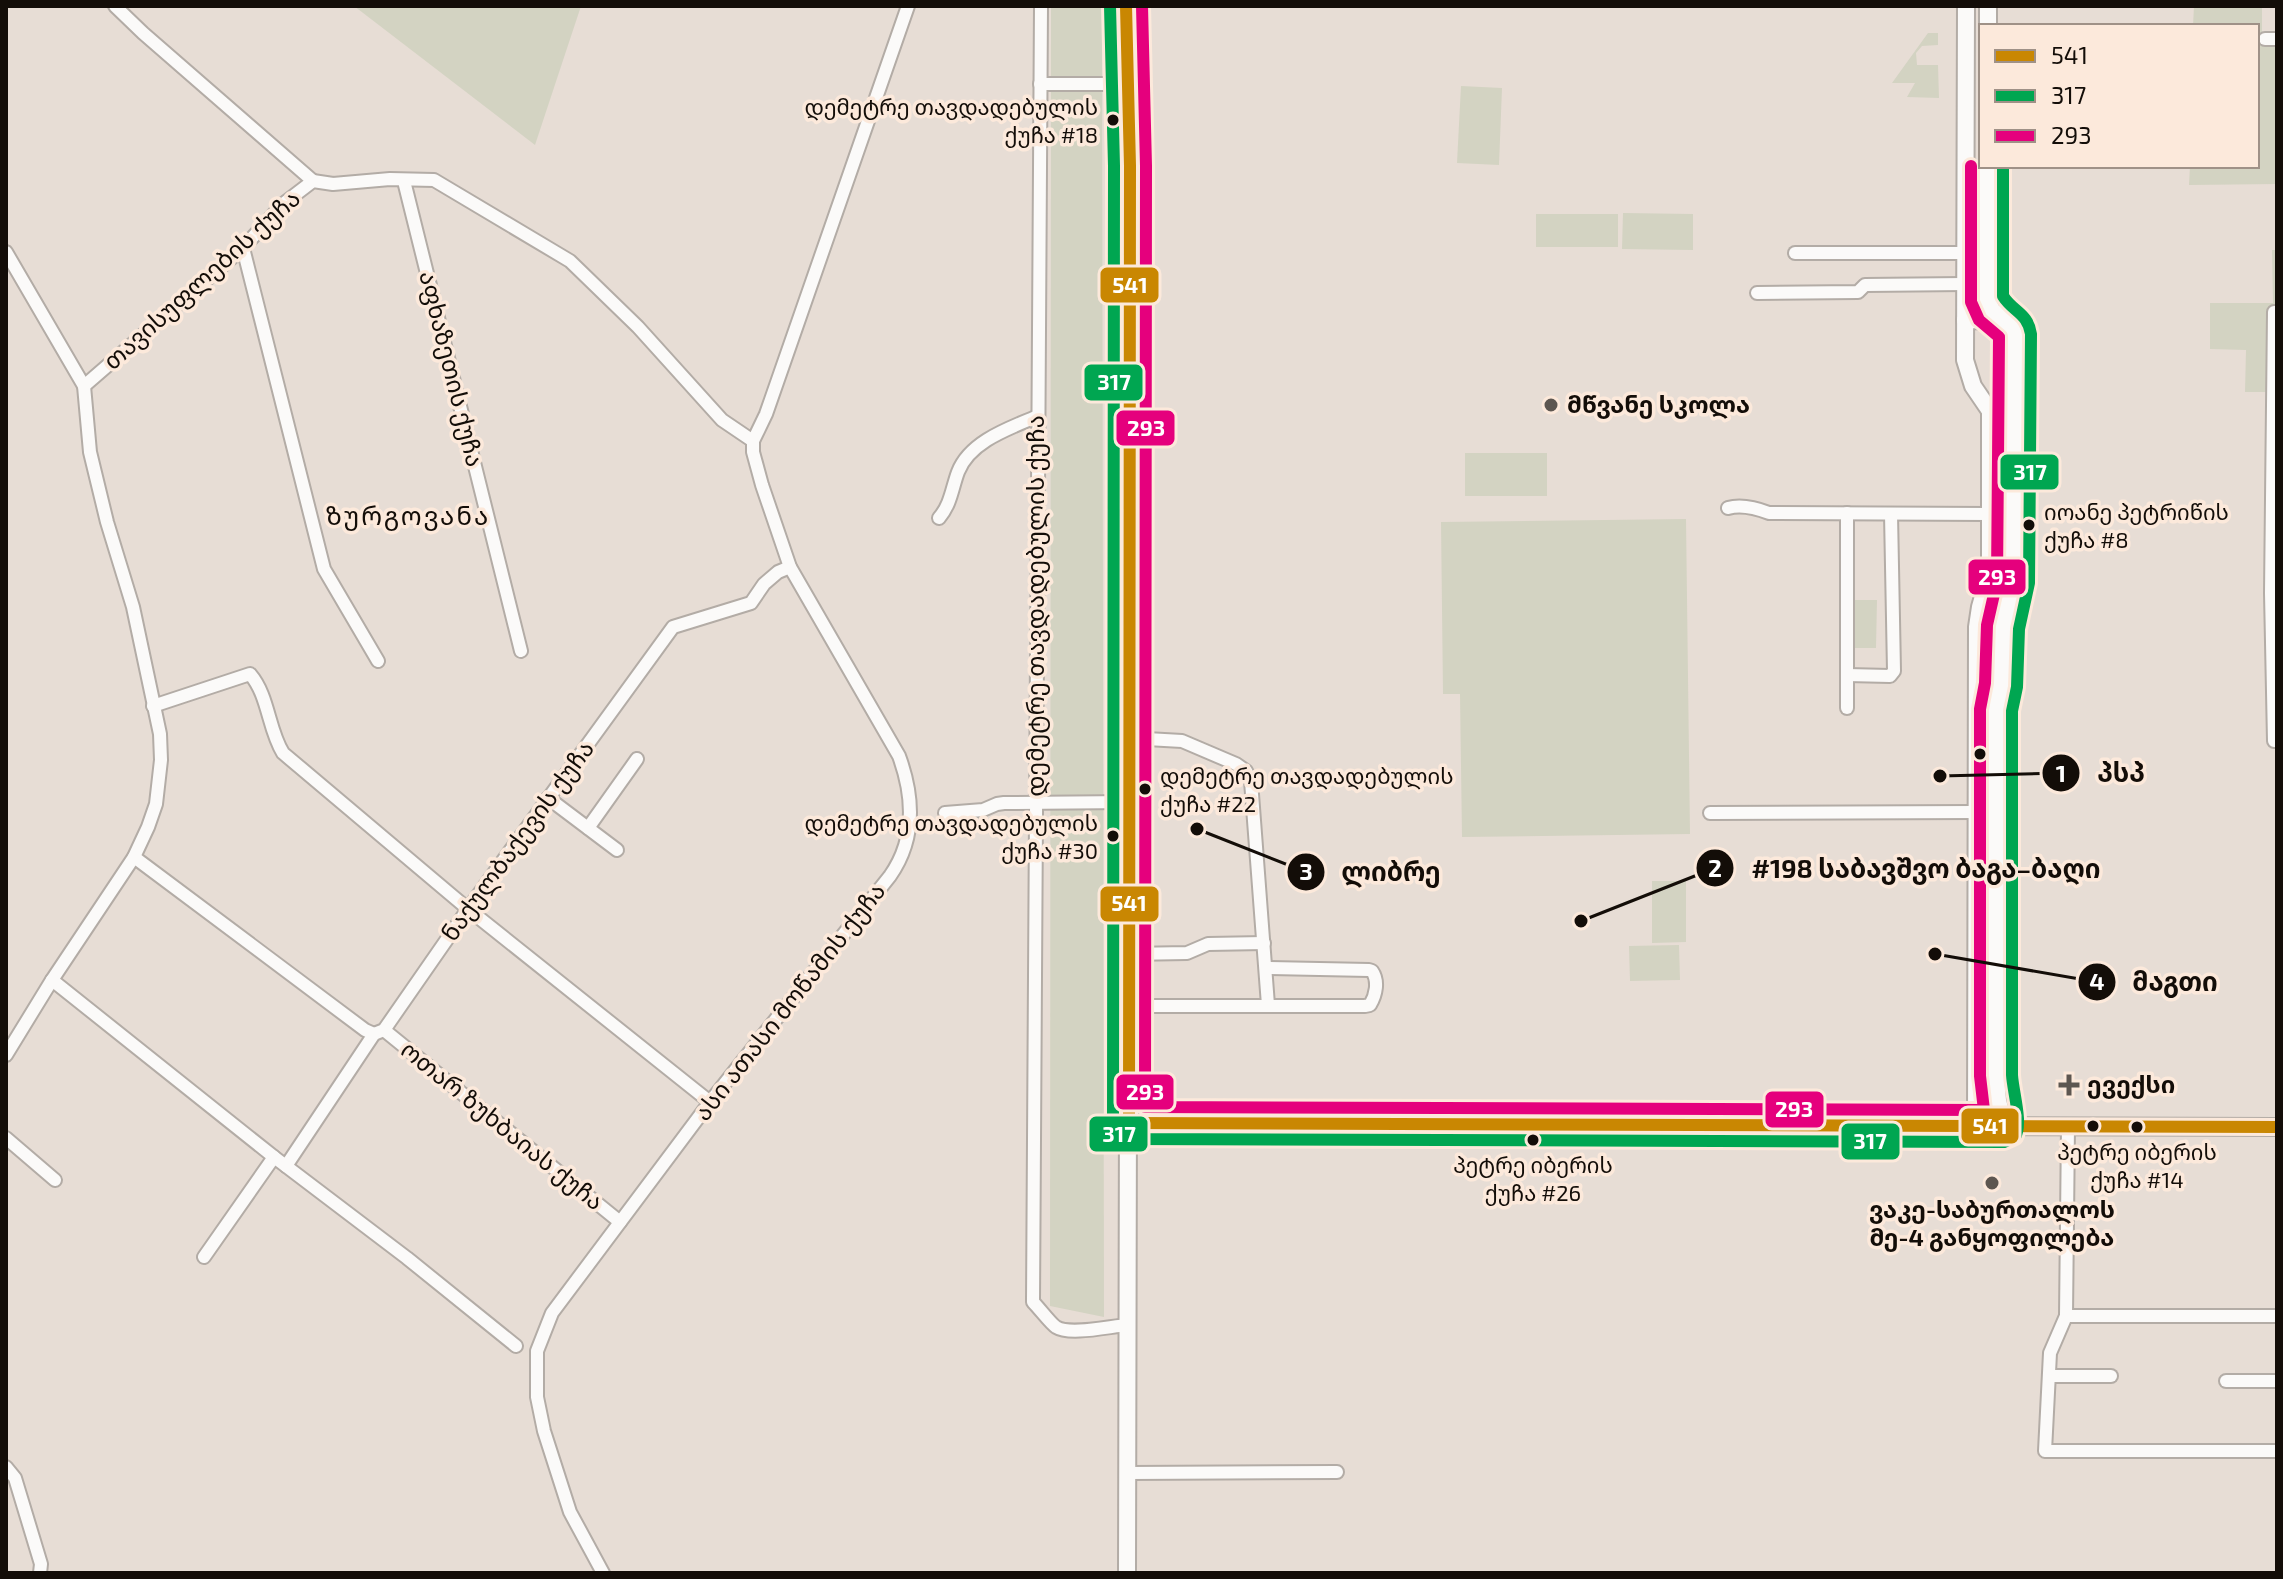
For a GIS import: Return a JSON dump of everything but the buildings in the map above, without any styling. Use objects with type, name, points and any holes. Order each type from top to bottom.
[{"type":"street","points":[[115,6],[313,181]]},
{"type":"street","points":[[753,441],[766,414],[908,6]]},
{"type":"street","name":"დემეტრე თავდადებულის ქუჩა","points":[[1041,6],[1033,1302],[1055,1327],[1074,1331],[1128,1325]]},
{"type":"street","points":[[1126,6],[1130,166],[1127,1573]]},
{"type":"street","points":[[1966,6],[1973,165],[1965,253],[1965,360],[1973,386],[1990,411],[1990,572],[1977,627],[1976,1126]]},
{"type":"street","points":[[1040,84],[1128,84]]},
{"type":"street","points":[[1987,168],[1987,299],[1992,310],[2014,329],[2015,334],[2013,583],[2003,627],[2001,685],[1996,709],[1996,1076],[2004,1126]]},
{"type":"street","name":"თავისუფლების ქუჩა","points":[[84,386],[243,248],[283,204],[313,181],[333,184],[390,179],[434,180],[570,261],[638,327],[722,420],[753,441]]},
{"type":"street","name":"აფხაზეთის ქუჩა","points":[[404,181],[521,651]]},
{"type":"street","points":[[243,248],[324,569],[378,661]]},
{"type":"street","points":[[6,252],[84,386],[90,452],[133,607],[160,734],[161,760],[156,804],[134,857],[6,1055]]},
{"type":"street","points":[[1795,253],[1965,253]]},
{"type":"street","points":[[1757,293],[1858,292],[1865,285],[1965,291],[1987,299]]},
{"type":"street","points":[[2277,312],[2274,312],[2271,564],[2274,741],[2277,741]]},
{"type":"street","points":[[1965,320],[2006,321]]},
{"type":"street","points":[[939,518],[947,509],[959,469],[969,454],[995,435],[1038,416]]},
{"type":"street","name":"ასი ათასი მოწამის ქუჩა","points":[[603,1573],[570,1512],[544,1431],[537,1397],[537,1351],[552,1313],[710,1102],[890,876],[908,837],[911,805],[908,779],[899,756],[790,567],[755,463],[753,441]]},
{"type":"street","points":[[1728,508],[1756,508],[1769,513],[1990,514]]},
{"type":"street","points":[[1847,513],[1847,708]]},
{"type":"street","points":[[1847,675],[1890,676],[1894,671],[1891,514]]},
{"type":"street","name":"ნაქულბაქევის ქუჩა","points":[[286,1166],[379,1032],[673,627],[751,603],[764,584],[790,567]]},
{"type":"street","points":[[1980,607],[1999,610],[2007,605]]},
{"type":"street","points":[[1977,627],[1986,617],[1997,617],[2003,627]]},
{"type":"street","points":[[153,706],[250,674],[283,753],[468,909],[710,1102]]},
{"type":"street","points":[[1976,683],[1983,691],[1996,691],[2001,685]]},
{"type":"street","points":[[1976,709],[1982,698],[1990,698],[1996,709]]},
{"type":"street","points":[[1129,738],[1182,741],[1246,771],[1251,781],[1268,1005]]},
{"type":"street","points":[[588,828],[637,759]]},
{"type":"street","points":[[548,798],[617,850]]},
{"type":"street","points":[[945,813],[983,810],[997,804],[1129,802]]},
{"type":"street","points":[[1710,813],[1976,812]]},
{"type":"street","points":[[1976,843],[1996,843]]},
{"type":"street","name":"ოთარ ზუხბაიას ქუჩა","points":[[134,857],[365,1030],[379,1032],[620,1222]]},
{"type":"street","points":[[1129,954],[1187,953],[1208,944],[1264,943]]},
{"type":"street","points":[[1129,1006],[1365,1006],[1370,1005],[1376,994],[1376,978],[1372,971],[1365,969],[1266,968]]},
{"type":"street","points":[[52,980],[516,1346]]},
{"type":"street","points":[[1129,1123],[2277,1127]]},
{"type":"street","points":[[2068,1126],[2066,1316],[2050,1353],[2045,1451],[2277,1451]]},
{"type":"street","points":[[6,1138],[55,1180]]},
{"type":"street","points":[[204,1257],[274,1157]]},
{"type":"street","points":[[2066,1316],[2277,1316]]},
{"type":"street","points":[[2049,1376],[2111,1376]]},
{"type":"street","points":[[2226,1381],[2277,1381]]},
{"type":"street","points":[[6,1467],[15,1478],[41,1564],[40,1573]]},
{"type":"street","points":[[1128,1473],[1337,1472]]},
{"type":"green space","points":[[354,6],[581,6],[535,145]]},
{"type":"green space","points":[[1051,6],[1102,6],[1104,1317],[1050,1306]]},
{"type":"green space","points":[[2194,6],[2262,6],[2262,42],[2277,42],[2277,184],[2189,185],[2190,168],[2259,168],[2259,24],[2193,24]]},
{"type":"green space","points":[[1928,33],[1938,33],[1938,45],[1922,46],[1916,53],[1917,65],[1938,65],[1939,98],[1907,97],[1915,83],[1892,83]]},
{"type":"green space","points":[[1461,86],[1502,88],[1499,165],[1457,163]]},
{"type":"green space","points":[[1623,213],[1693,214],[1693,250],[1622,249]]},
{"type":"green space","points":[[1536,214],[1618,214],[1618,247],[1536,247]]},
{"type":"green space","points":[[2272,250],[2277,250],[2277,392],[2245,392],[2246,350],[2210,349],[2210,303],[2273,303]]},
{"type":"green space","points":[[1465,453],[1547,453],[1547,496],[1465,496]]},
{"type":"green space","points":[[1686,519],[1690,834],[1462,837],[1460,694],[1443,694],[1441,522]]},
{"type":"green space","points":[[1852,600],[1877,600],[1876,648],[1852,648]]},
{"type":"green space","points":[[1652,881],[1686,881],[1686,942],[1652,943]]},
{"type":"green space","points":[[1679,945],[1680,980],[1630,981],[1629,946]]},
{"type":"transit line","name":"317","points":[[1110,6],[1114,166],[1113,1123],[1117,1133],[1126,1139],[2004,1142],[2015,1137],[2018,1124],[2012,1075],[2012,711],[2017,687],[2019,629],[2029,583],[2031,334],[2027,321],[2003,296],[2003,168]]},
{"type":"transit line","name":"541","points":[[1126,6],[1130,166],[1129,1123]]},
{"type":"transit line","name":"293","points":[[1142,6],[1146,166],[1145,1107],[1984,1110],[1980,1076],[1980,709],[1985,683],[1987,625],[1997,581],[1999,337],[1979,320],[1971,302],[1971,166]]},
{"type":"transit line","name":"541","points":[[1129,1123],[2277,1127]]},
{"type":"place","name":"დემეტრე თავდადებულის ქუჩა #18","points":[[1113,120]]},
{"type":"place","name":"მწვანე სკოლა","points":[[1551,405]]},
{"type":"place","name":"იოანე პეტრიწის ქუჩა #8","points":[[2029,525]]},
{"type":"place","name":"პსპ","points":[[1940,776]]},
{"type":"place","name":"დემეტრე თავდადებულის ქუჩა #22","points":[[1145,789]]},
{"type":"place","name":"ლიბრე","points":[[1197,829]]},
{"type":"place","name":"დემეტრე თავდადებულის ქუჩა #30","points":[[1113,836]]},
{"type":"place","name":"#198 საბავშვო ბაგა–ბაღი","points":[[1581,921]]},
{"type":"place","name":"მაგთი","points":[[1935,954]]},
{"type":"place","name":"ევექსი","points":[[2069,1085]]},
{"type":"place","name":"პეტრე იბერის ქუჩა #14","points":[[2137,1127]]},
{"type":"place","name":"პეტრე იბერის ქუჩა #26","points":[[1533,1140]]},
{"type":"place","name":"ვაკე-საბურთალოს მე-4 განყოფილება","points":[[1992,1183]]},
{"type":"district","name":"ზურგოვანა","points":[[408,516]]}]
